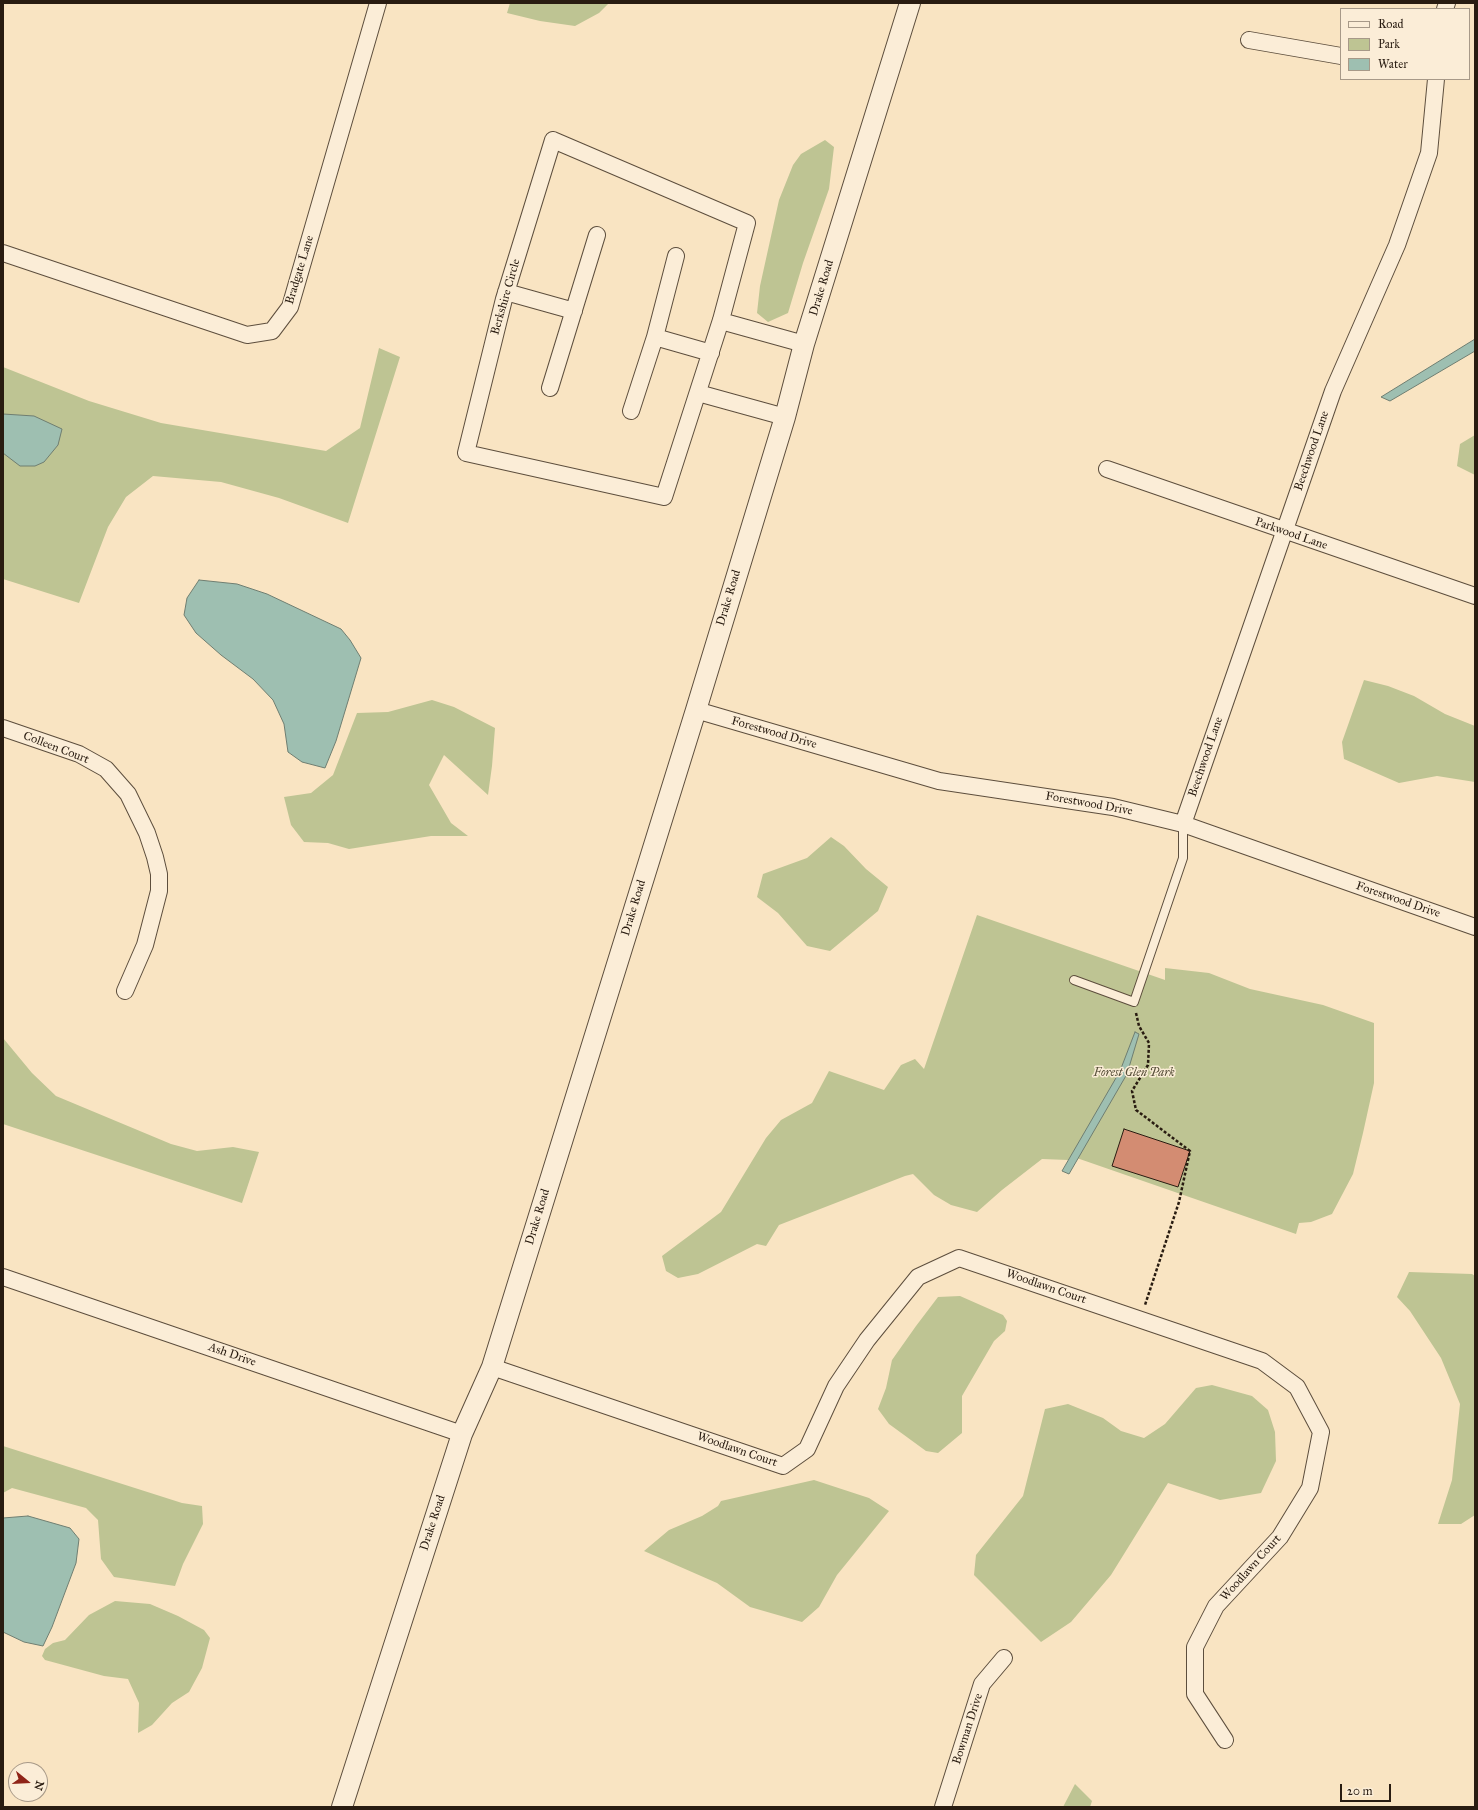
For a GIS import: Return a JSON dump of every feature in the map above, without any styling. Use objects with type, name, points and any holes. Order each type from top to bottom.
[{"type":"street","name":"Bradgate Lane","points":[[3,253],[247,335],[272,331],[290,308],[378,3]]},
{"type":"street","name":"Drake Road","points":[[342,1807],[462,1434],[492,1367],[696,710],[784,417],[804,344],[910,3]]},
{"type":"street","points":[[1249,40],[1340,56]]},
{"type":"street","name":"Beechwood Lane","points":[[1183,824],[1333,391],[1398,245],[1429,153],[1436,80]]},
{"type":"street","name":"Berkshire Circle","points":[[698,394],[664,497],[466,453],[506,292],[553,140],[747,223],[721,321]]},
{"type":"street","points":[[550,388],[597,235]]},
{"type":"street","points":[[631,411],[655,337],[676,256]]},
{"type":"street","points":[[506,292],[574,311]]},
{"type":"street","points":[[784,417],[698,394],[721,321],[804,344]]},
{"type":"street","points":[[655,337],[711,353]]},
{"type":"street","name":"Parkwood Lane","points":[[1107,469],[1285,532],[1475,596]]},
{"type":"street","name":"Forestwood Drive","points":[[696,710],[939,781],[1113,807],[1183,824],[1475,927]]},
{"type":"street","name":"Colleen Court","points":[[3,728],[79,754],[106,769],[128,794],[147,832],[159,874],[159,891],[145,945],[125,991]]},
{"type":"street","name":"Woodlawn Court","points":[[492,1367],[783,1466],[807,1449],[836,1386],[867,1340],[918,1277],[959,1258],[1262,1361],[1297,1387],[1321,1432],[1310,1488],[1280,1538],[1216,1606],[1195,1647],[1195,1694],[1226,1740]]},
{"type":"street","name":"Ash Drive","points":[[3,1277],[462,1434]]},
{"type":"street","name":"Bowman Drive","points":[[943,1807],[982,1684],[1004,1658]]},
{"type":"lane","points":[[1074,980],[1134,1002],[1183,858],[1183,824]]},
{"type":"path","points":[[1134,1002],[1139,1026],[1149,1043],[1148,1065],[1132,1091],[1136,1110],[1190,1151],[1178,1202],[1141,1320]]},
{"type":"green space","points":[[510,3],[609,3],[599,13],[575,26],[540,21],[507,13]]},
{"type":"green space","points":[[825,140],[834,147],[829,189],[803,263],[788,313],[768,322],[757,313],[760,286],[779,200],[793,165],[801,154]]},
{"type":"green space","points":[[379,348],[400,357],[348,523],[279,498],[221,482],[153,476],[126,497],[108,527],[79,603],[3,579],[3,367],[89,401],[161,423],[326,451],[360,428]]},
{"type":"green space","points":[[1475,435],[1475,475],[1457,466],[1460,444]]},
{"type":"green space","points":[[1364,680],[1388,686],[1414,696],[1445,714],[1475,726],[1475,782],[1437,776],[1399,783],[1344,759],[1342,742]]},
{"type":"green space","points":[[432,700],[454,707],[495,728],[488,795],[444,755],[429,785],[451,823],[468,836],[431,836],[349,849],[328,843],[304,842],[291,825],[284,797],[311,793],[333,775],[357,713],[388,712]]},
{"type":"green space","points":[[831,837],[844,846],[866,869],[888,887],[878,911],[830,951],[807,946],[778,913],[757,897],[763,874],[807,858]]},
{"type":"green space","name":"Forest Glen Park","points":[[977,915],[1165,980],[1165,968],[1209,973],[1250,989],[1323,1005],[1374,1023],[1374,1083],[1353,1174],[1332,1214],[1311,1222],[1299,1223],[1296,1234],[1071,1156],[1068,1160],[1042,1159],[1002,1190],[977,1212],[951,1205],[934,1195],[913,1174],[779,1225],[766,1246],[757,1244],[698,1274],[678,1278],[666,1271],[662,1256],[721,1212],[766,1138],[781,1120],[812,1103],[829,1071],[884,1090],[901,1065],[915,1059],[924,1069]]},
{"type":"green space","points":[[3,1038],[32,1073],[56,1096],[171,1144],[197,1151],[233,1147],[259,1152],[242,1203],[3,1124]]},
{"type":"green space","points":[[1409,1272],[1472,1274],[1475,1276],[1475,1515],[1461,1524],[1438,1524],[1452,1480],[1460,1404],[1441,1358],[1410,1311],[1397,1297]]},
{"type":"green space","points":[[960,1296],[1003,1315],[1007,1321],[1005,1331],[994,1341],[962,1396],[962,1433],[938,1453],[926,1451],[889,1424],[878,1409],[886,1388],[892,1360],[916,1326],[938,1297]]},
{"type":"green space","points":[[1212,1385],[1252,1396],[1268,1410],[1275,1432],[1276,1461],[1261,1493],[1220,1500],[1168,1483],[1111,1575],[1071,1622],[1041,1642],[974,1575],[976,1555],[1023,1496],[1045,1409],[1068,1404],[1103,1418],[1121,1431],[1144,1438],[1165,1424],[1196,1388]]},
{"type":"green space","points":[[3,1446],[182,1503],[202,1506],[203,1524],[183,1564],[175,1586],[114,1577],[101,1559],[98,1520],[86,1508],[12,1488],[3,1493]]},
{"type":"green space","points":[[814,1480],[869,1498],[889,1511],[837,1575],[819,1607],[802,1622],[750,1607],[717,1583],[644,1551],[669,1530],[702,1516],[718,1506],[721,1501]]},
{"type":"green space","points":[[115,1601],[150,1604],[178,1616],[204,1630],[210,1638],[202,1668],[189,1692],[172,1703],[152,1725],[138,1733],[139,1703],[128,1679],[104,1676],[45,1660],[42,1656],[45,1649],[53,1643],[65,1640],[89,1615]]},
{"type":"green space","points":[[1075,1784],[1092,1801],[1090,1807],[1063,1807]]},
{"type":"water","points":[[1475,339],[1475,351],[1390,401],[1381,397]]},
{"type":"water","points":[[3,414],[34,416],[62,429],[58,445],[44,462],[35,466],[20,466],[3,453]]},
{"type":"water","points":[[199,580],[237,584],[267,594],[341,629],[350,640],[361,658],[336,741],[325,768],[302,762],[288,752],[284,724],[273,700],[253,679],[221,655],[196,633],[184,615],[187,598]]},
{"type":"water","points":[[1135,1032],[1139,1034],[1127,1074],[1069,1174],[1062,1171],[1120,1071]]},
{"type":"water","points":[[28,1516],[70,1528],[79,1539],[76,1563],[52,1627],[43,1646],[24,1642],[3,1632],[3,1518]]},
{"type":"building","points":[[1124,1129],[1190,1151],[1178,1187],[1112,1166]]}]
